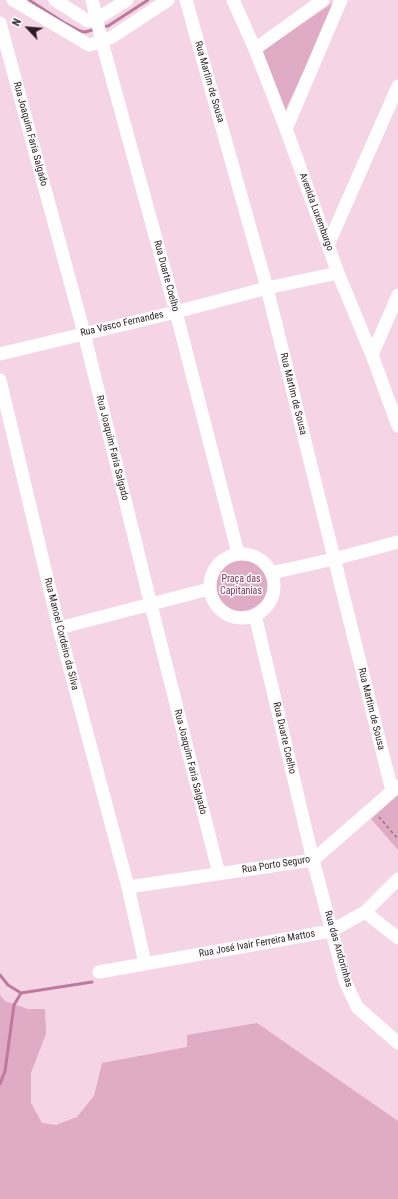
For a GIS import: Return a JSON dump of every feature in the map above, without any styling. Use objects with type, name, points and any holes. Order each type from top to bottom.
[{"type":"street","points":[[13,0],[89,45],[102,42],[168,0]]},
{"type":"street","points":[[55,0],[88,21],[98,18],[127,0]]},
{"type":"street","name":"Rua Duarte Coelho","points":[[92,0],[98,18],[102,42],[176,312],[238,554]]},
{"type":"street","name":"Rua Martim de Sousa","points":[[186,0],[267,288],[334,559],[395,788]]},
{"type":"street","name":"Avenida Luxemburgo","points":[[232,0],[255,49],[286,129],[338,273],[372,355],[398,426]]},
{"type":"street","points":[[255,49],[323,0]]},
{"type":"street","points":[[286,129],[341,0]]},
{"type":"street","name":"Rua Joaquim Faria Salgado","points":[[0,24],[84,333],[219,874]]},
{"type":"street","points":[[328,246],[398,86]]},
{"type":"street","name":"Rua Vasco Fernandes","points":[[0,354],[176,312],[267,288],[338,273]]},
{"type":"street","points":[[372,355],[398,295]]},
{"type":"street","name":"Rua Manoel Cordeiro da Silva","points":[[0,380],[58,628],[128,887],[145,963]]},
{"type":"street","points":[[272,573],[334,559],[398,542]]},
{"type":"street","points":[[238,554],[248,554],[258,558],[266,564],[272,573],[274,587],[270,601],[266,607],[255,615],[243,618],[231,616],[220,610],[213,601],[209,589],[210,577],[216,566],[226,557],[238,554]]},
{"type":"street","points":[[58,628],[209,589]]},
{"type":"street","name":"Rua Duarte Coelho","points":[[255,615],[313,860]]},
{"type":"street","name":"Rua Porto Seguro","points":[[128,887],[313,860],[395,788]]},
{"type":"street","name":"Rua das Andorinhas","points":[[313,860],[345,981],[357,1006],[398,1043]]},
{"type":"street","name":"Rua José Ivair Ferreira Mattos","points":[[99,972],[331,931],[365,912],[398,879]]},
{"type":"street","points":[[365,912],[398,938]]},
{"type":"path","points":[[371,808],[398,839]]},
{"type":"green space","points":[[337,0],[285,111],[261,52]]},
{"type":"green space","name":"Praça das Capitanias","points":[[241,557],[251,559],[260,565],[266,574],[268,584],[266,594],[260,603],[251,609],[241,611],[231,609],[222,603],[216,594],[214,584],[216,574],[222,565],[231,559]]},
{"type":"green space","points":[[398,795],[398,850],[371,819]]},
{"type":"green space","points":[[0,995],[5,1001],[28,1009],[45,1009],[46,1034],[31,1073],[31,1103],[42,1123],[56,1125],[77,1117],[94,1096],[102,1063],[187,1047],[187,1035],[257,1023],[398,1121],[398,1199],[0,1199]]},
{"type":"waterway","points":[[29,0],[80,31],[85,32],[96,29]]},
{"type":"waterway","points":[[101,27],[108,26],[148,0]]},
{"type":"waterway","points":[[0,975],[8,985],[21,993],[92,982]]},
{"type":"waterway","points":[[0,1084],[5,1071],[14,1005],[21,993]]}]
